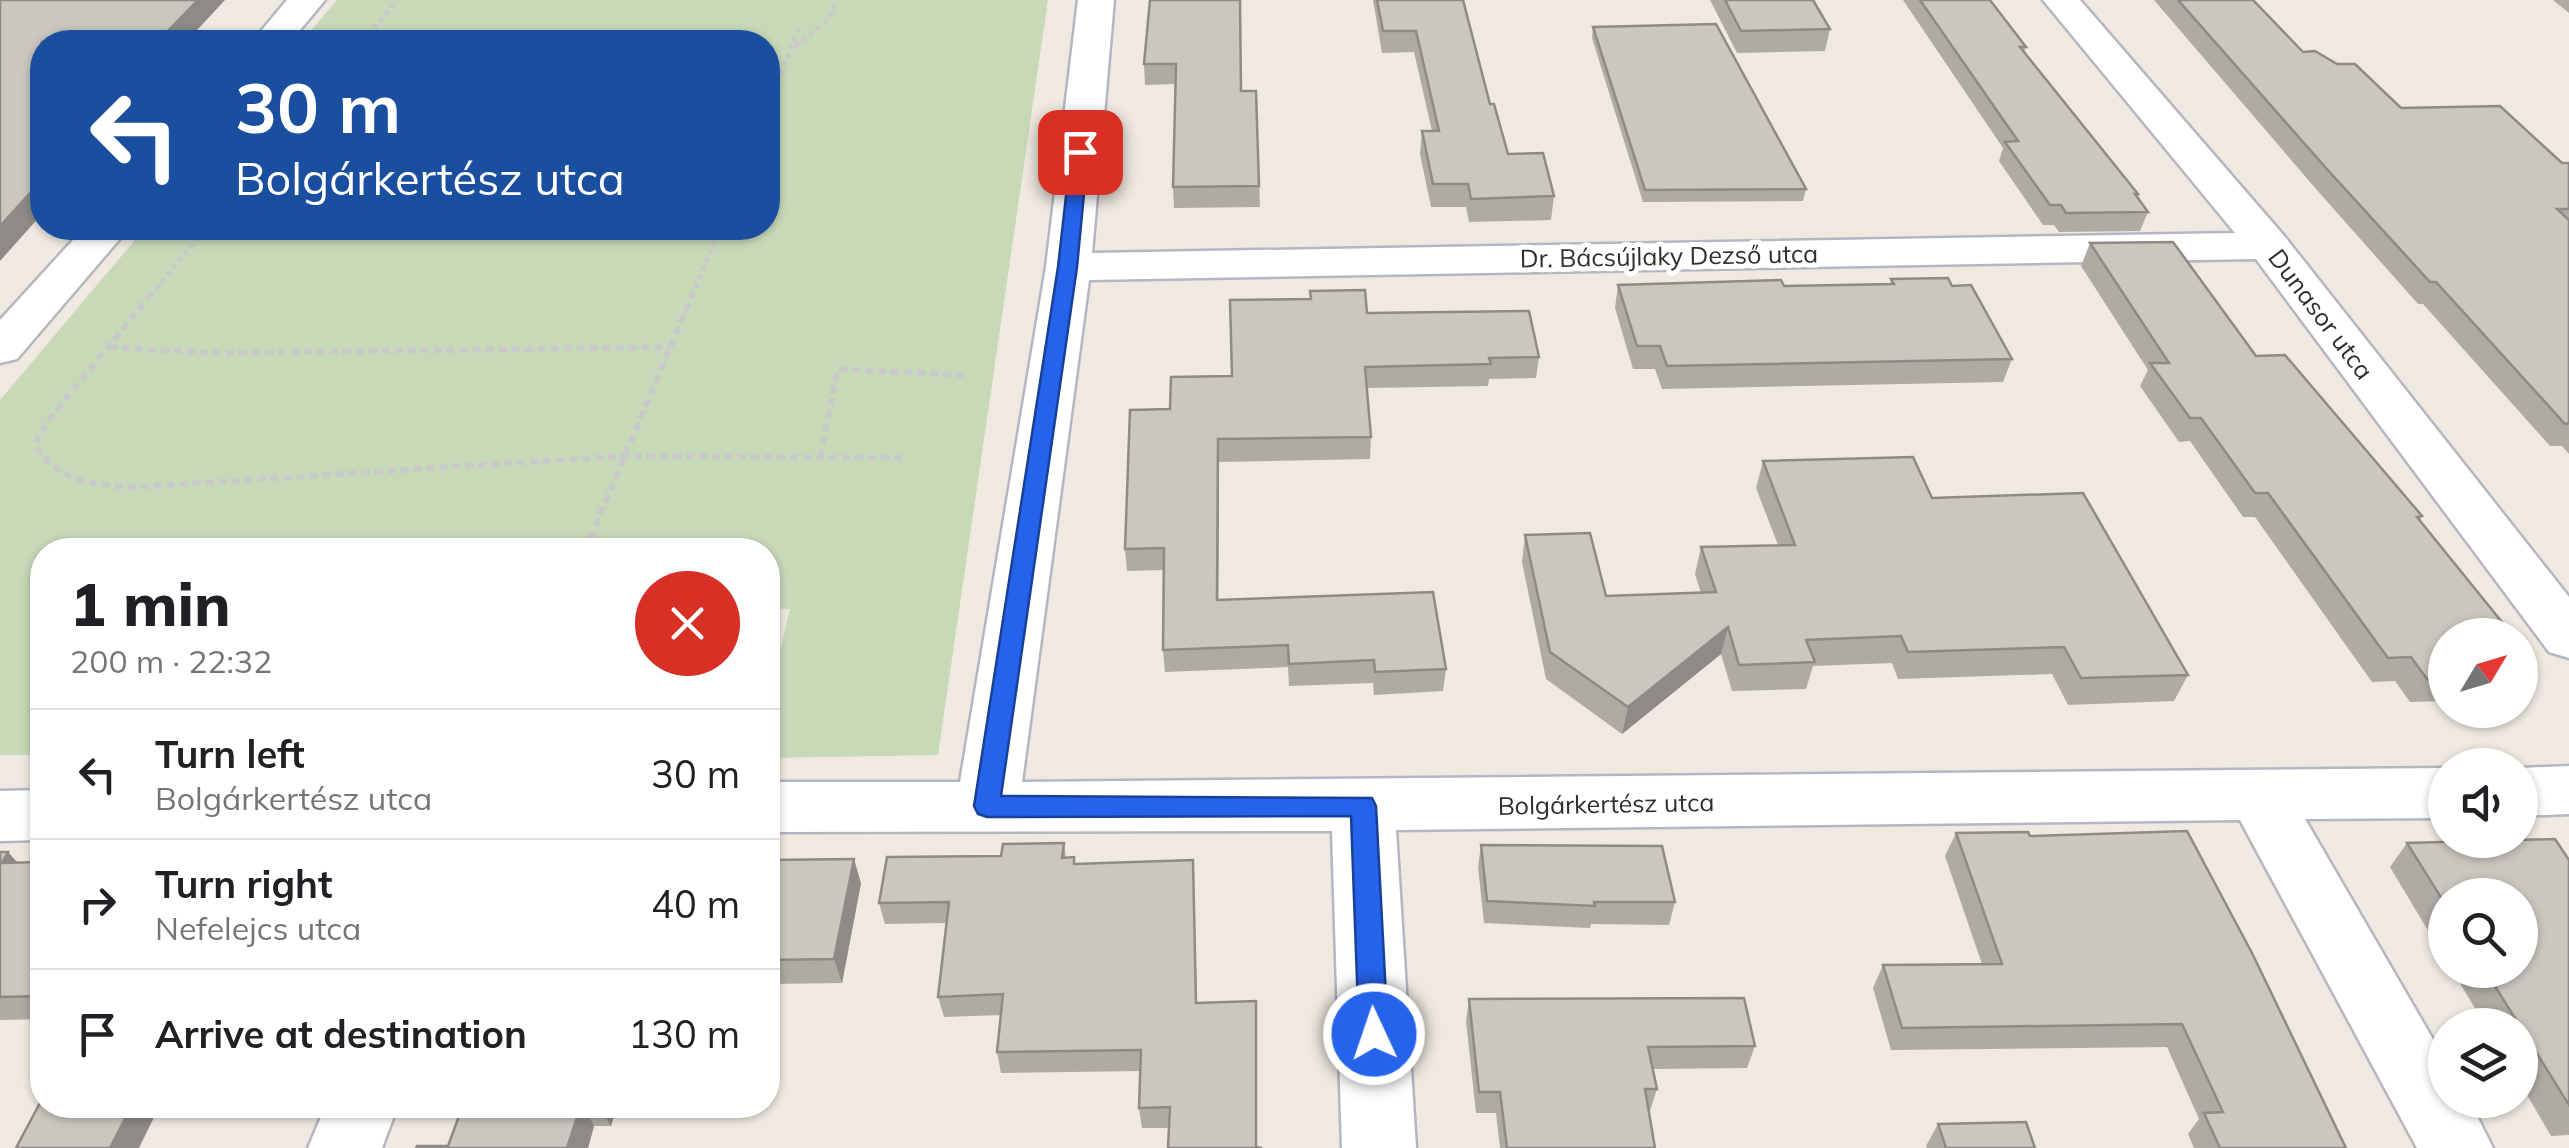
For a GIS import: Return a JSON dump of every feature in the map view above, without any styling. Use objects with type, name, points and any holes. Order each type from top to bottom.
[{"type":"street","points":[[281,30],[307,0]]},
{"type":"street","points":[[987,806],[1068,267],[1096,0]]},
{"type":"street","name":"Dunasor utca","points":[[2061,0],[2269,246],[2569,638]]},
{"type":"street","points":[[0,349],[96,240]]},
{"type":"street","name":"Dr. Bácsújlaky Dezső utca","points":[[1068,267],[2269,246]]},
{"type":"street","points":[[2538,791],[2569,790]]},
{"type":"street","name":"Bolgárkertész utca","points":[[780,807],[1363,806],[2428,794]]},
{"type":"street","points":[[2260,798],[2456,1148]]},
{"type":"street","points":[[1363,806],[1379,1148]]},
{"type":"street","points":[[0,816],[30,816]]},
{"type":"street","points":[[344,1148],[357,1118]]},
{"type":"path","points":[[372,30],[398,0]]},
{"type":"path","points":[[790,50],[828,20],[836,0]]},
{"type":"path","points":[[780,76],[800,26]]},
{"type":"path","points":[[196,240],[46,424],[35,444],[43,461],[66,478],[92,485],[134,487],[624,456],[904,458]]},
{"type":"path","points":[[590,538],[715,240]]},
{"type":"path","points":[[108,346],[217,353],[670,347]]},
{"type":"path","points":[[820,457],[838,370],[966,375]]},
{"type":"green space","points":[[337,0],[1048,0],[938,755],[780,758],[780,651],[790,609],[780,609],[780,538],[30,538],[30,755],[0,755],[0,400],[135,240],[780,240],[780,30],[311,30]]},
{"type":"building","points":[[0,0],[198,0],[169,30],[30,30],[30,193],[0,226]]},
{"type":"building","points":[[1150,0],[1240,0],[1241,91],[1256,91],[1259,186],[1173,187],[1176,64],[1144,64]]},
{"type":"building","points":[[1377,0],[1463,0],[1490,104],[1494,104],[1508,154],[1543,153],[1554,196],[1471,199],[1468,184],[1433,184],[1422,131],[1439,131],[1416,31],[1383,31]]},
{"type":"building","points":[[1725,0],[1813,0],[1830,29],[1741,31]]},
{"type":"building","points":[[1920,0],[1990,0],[2026,47],[2020,47],[2138,194],[2148,212],[2066,213],[2061,205],[2050,205],[2005,142],[2018,141]]},
{"type":"building","points":[[2178,0],[2253,0],[2303,52],[2315,51],[2337,64],[2355,64],[2401,108],[2500,106],[2562,163],[2569,163],[2569,209],[2557,209],[2569,220],[2569,423],[2565,424],[2436,282],[2430,282]]},
{"type":"building","points":[[1716,24],[1806,189],[1645,190],[1593,27]]},
{"type":"building","points":[[2173,242],[2256,356],[2285,355],[2422,516],[2417,517],[2499,618],[2428,618],[2428,679],[2411,657],[2388,658],[2268,493],[2255,493],[2201,418],[2190,418],[2150,363],[2169,363],[2090,243]]},
{"type":"building","points":[[1948,278],[1952,286],[1971,285],[2012,359],[1667,366],[1660,346],[1637,346],[1618,285],[1781,280],[1784,286],[1894,284],[1891,279]]},
{"type":"building","points":[[1365,290],[1367,313],[1529,311],[1539,357],[1489,358],[1491,364],[1365,367],[1371,437],[1218,439],[1217,600],[1433,592],[1446,669],[1375,672],[1374,660],[1289,664],[1288,645],[1163,650],[1164,548],[1125,549],[1130,410],[1170,409],[1171,377],[1232,376],[1230,300],[1311,299],[1310,291]]},
{"type":"building","points":[[1913,457],[1932,498],[2083,493],[2188,675],[2081,678],[2064,647],[1908,652],[1901,636],[1806,640],[1815,662],[1739,665],[1728,627],[1628,707],[1550,652],[1525,535],[1590,533],[1606,596],[1716,592],[1701,547],[1795,545],[1763,461]]},
{"type":"building","points":[[2187,831],[2252,953],[2346,1148],[2220,1148],[2204,1113],[2223,1112],[2182,1024],[1902,1028],[1883,965],[2002,964],[1956,833],[2028,832],[2030,836]]},
{"type":"building","points":[[2538,839],[2555,839],[2569,860],[2569,1105],[2538,1055],[2538,1008],[2509,1008],[2496,988],[2538,988],[2538,878],[2429,878],[2407,843],[2428,842],[2428,858],[2538,858]]},
{"type":"building","points":[[1064,843],[1062,858],[1074,857],[1074,864],[1193,860],[1196,1003],[1256,1001],[1256,1147],[1262,1148],[1168,1148],[1170,1107],[1139,1108],[1141,1050],[997,1052],[1003,994],[938,997],[949,902],[879,903],[887,857],[1001,856],[1003,844]]},
{"type":"building","points":[[1481,845],[1662,846],[1675,902],[1594,902],[1595,906],[1487,901]]},
{"type":"building","points":[[0,852],[8,852],[2,863],[30,862],[30,996],[0,997]]},
{"type":"building","points":[[854,859],[834,959],[780,960],[780,860]]},
{"type":"building","points":[[1744,998],[1755,1046],[1648,1047],[1657,1089],[1645,1089],[1655,1148],[1507,1148],[1500,1092],[1479,1092],[1469,999]]},
{"type":"building","points":[[32,1118],[125,1118],[110,1148],[16,1148]]},
{"type":"building","points":[[458,1118],[577,1118],[567,1148],[416,1148],[448,1146]]},
{"type":"building","points":[[2026,1122],[2035,1148],[1946,1148],[1938,1124]]},
{"type":"route","points":[[1080,152],[1068,267],[987,806],[1363,806],[1374,1034]]}]
